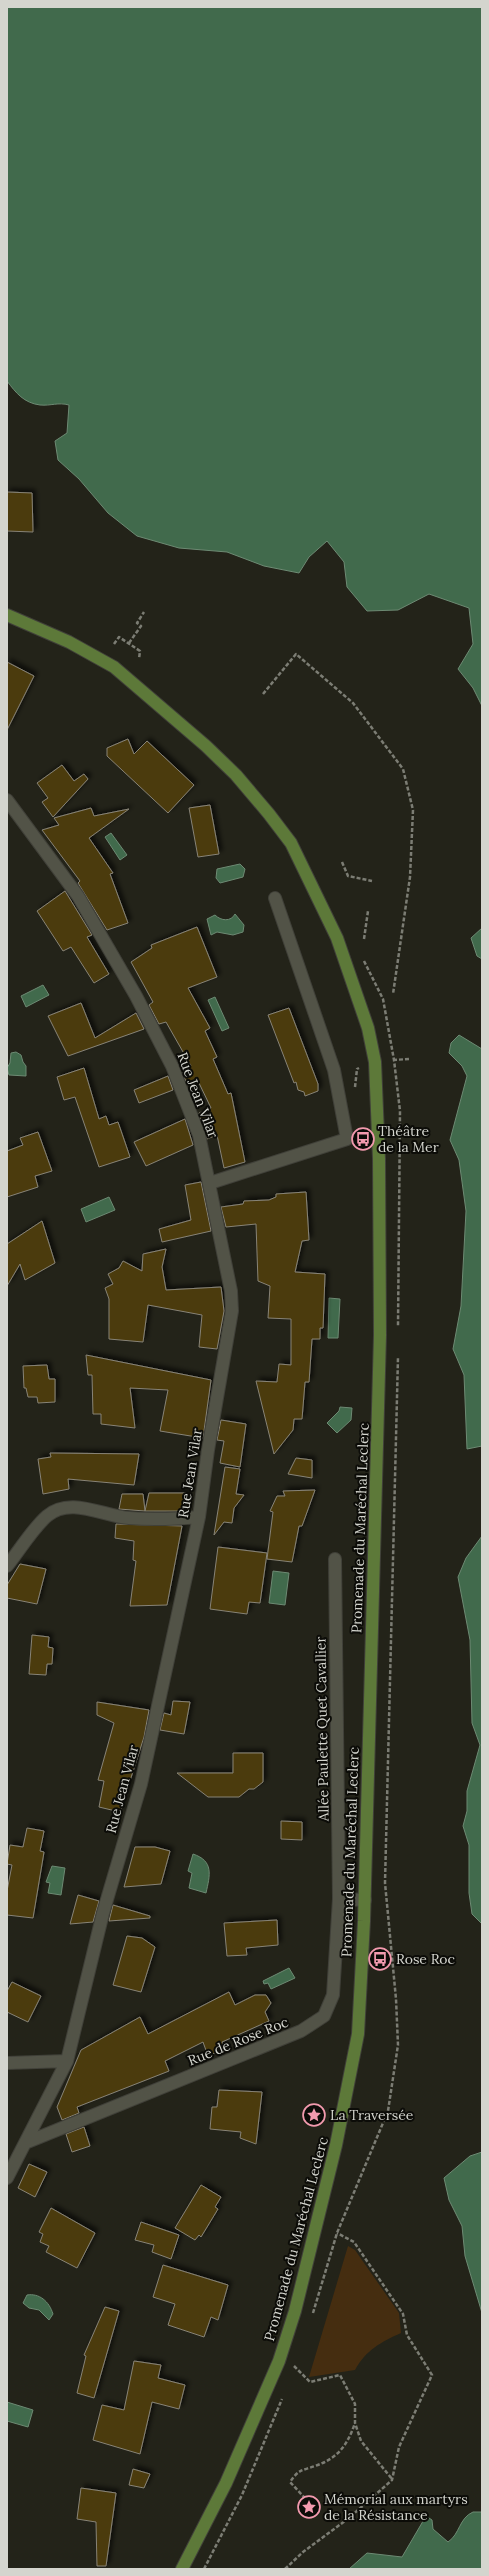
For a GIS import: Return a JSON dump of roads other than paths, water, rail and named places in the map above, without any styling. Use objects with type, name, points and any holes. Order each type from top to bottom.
[{"type":"main road","name":"Promenade du Maréchal Leclerc","points":[[7,615],[69,642],[114,667],[164,708],[236,775],[291,843],[314,886],[337,938],[368,1028],[375,1062],[378,1106],[380,1334],[365,1900],[358,2034],[354,2061],[336,2145],[297,2303],[279,2361],[226,2483],[182,2569]]},
{"type":"street","name":"Rue Jean Vilar","points":[[7,800],[78,896],[136,996],[175,1073],[199,1135],[231,1291],[232,1311],[208,1450],[199,1517],[141,1784],[103,1913],[67,2061],[7,2178]]},
{"type":"street","points":[[210,1183],[347,1139],[334,1070],[275,898]]},
{"type":"street","points":[[7,1566],[47,1516],[60,1509],[85,1507],[103,1514],[129,1518],[199,1517]]},
{"type":"street","name":"Allée Paulette Quet Cavallier","points":[[335,1559],[338,1899]]},
{"type":"street","points":[[338,1899],[365,1900]]},
{"type":"street","name":"Rue de Rose Roc","points":[[25,2143],[301,2031],[324,2016],[333,1995],[338,1899]]},
{"type":"street","points":[[7,2063],[60,2059],[67,2061]]},
{"type":"place","name":"Théâtre de la Mer","points":[[363,1139]]},
{"type":"place","name":"Rose Roc","points":[[380,1959]]},
{"type":"place","name":"La Traversée","points":[[314,2115]]},
{"type":"place","name":"Mémorial aux martyrs de la Résistance","points":[[309,2507]]}]
